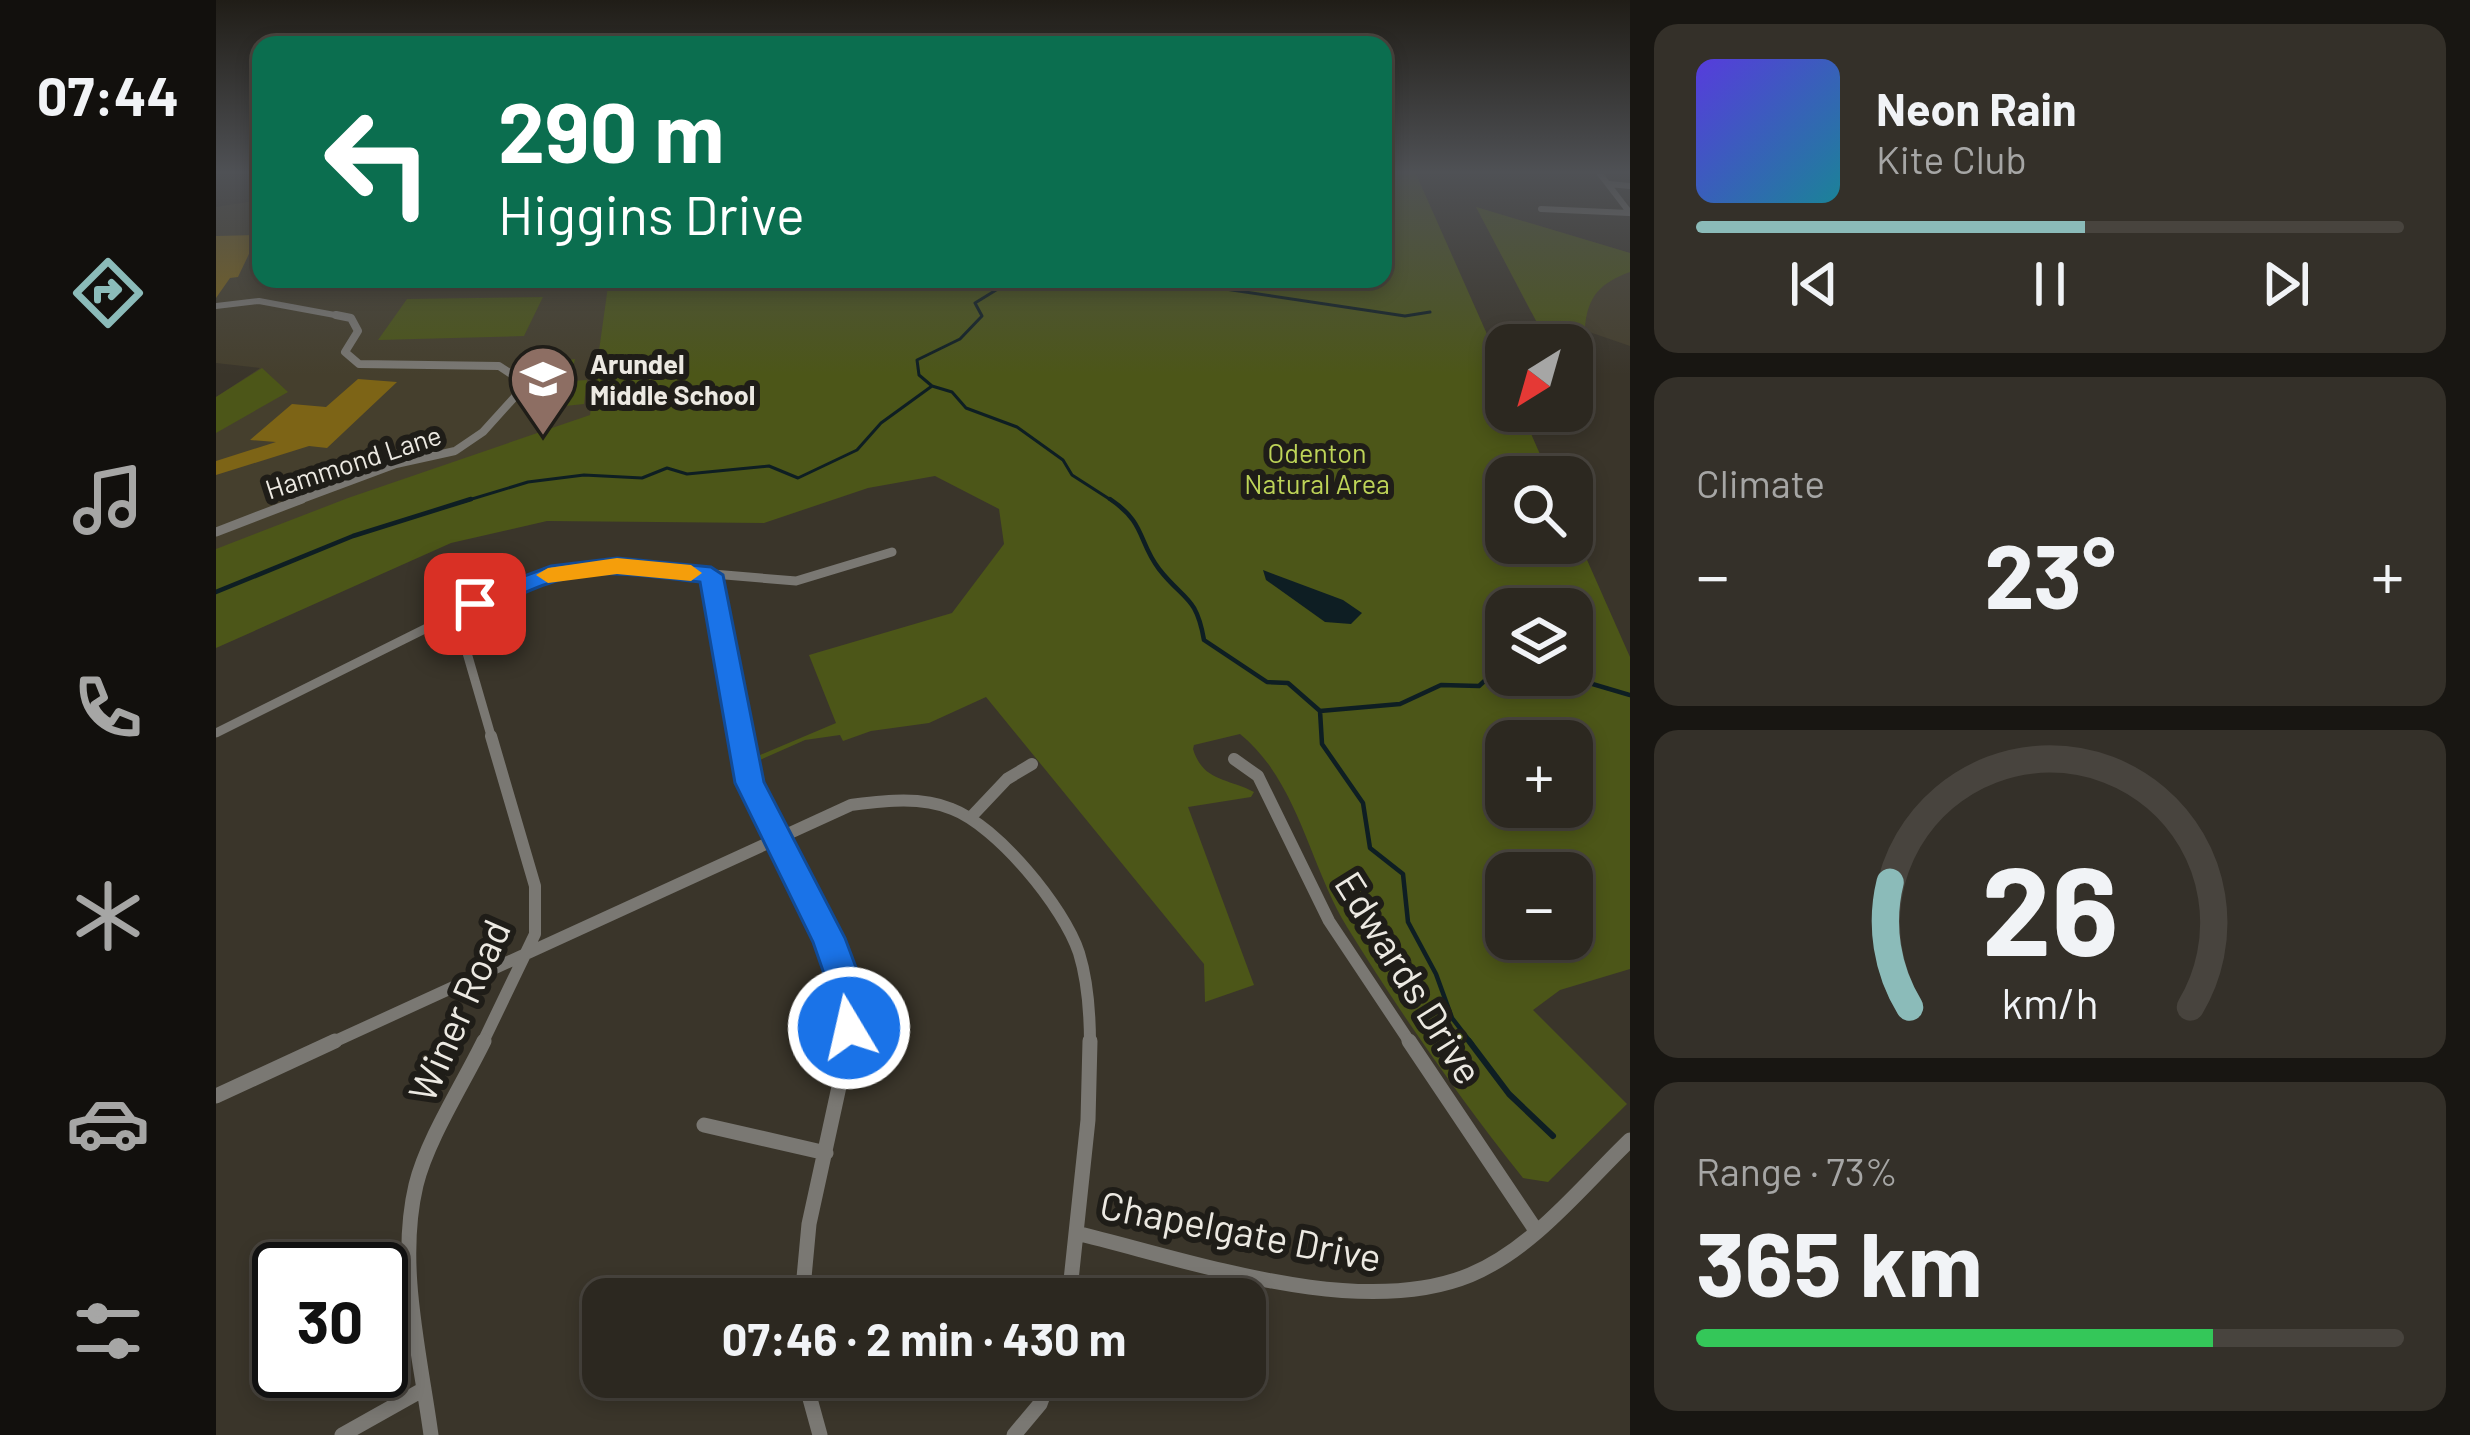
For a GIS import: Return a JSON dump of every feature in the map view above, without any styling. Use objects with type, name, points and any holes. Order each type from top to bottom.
[{"type":"street","name":"Hammond Lane","points":[[216,306],[259,302],[351,318],[358,331],[345,352],[359,364],[499,366],[522,381],[520,390],[483,432],[455,451],[396,464],[216,532]]},
{"type":"street","points":[[216,733],[507,590],[583,568],[617,566],[796,581],[892,552]]},
{"type":"street","points":[[711,575],[749,783],[829,938],[848,994],[849,1060],[814,1205],[805,1278]]},
{"type":"street","name":"Winer Road","points":[[430,1435],[410,1228],[417,1180],[535,934],[536,886],[456,615]]},
{"type":"street","name":"Edwards Drive","points":[[1234,759],[1258,776],[1329,921],[1535,1229]]},
{"type":"street","points":[[972,816],[1007,779],[1032,764]]},
{"type":"street","points":[[216,1096],[851,805],[898,798],[940,803],[972,816],[1009,850],[1077,948],[1092,1016],[1071,1278]]},
{"type":"street","points":[[704,1125],[826,1153]]},
{"type":"street","name":"Chapelgate Drive","points":[[1076,1233],[1310,1285],[1395,1293],[1469,1275],[1535,1229],[1630,1139]]},
{"type":"street","points":[[342,1435],[424,1389]]},
{"type":"street","points":[[810,1398],[820,1435]]},
{"type":"street","points":[[1014,1435],[1042,1398]]},
{"type":"shaded area","name":"Arundel Middle School","points":[[216,241],[252,241],[252,288],[857,288],[779,467],[216,592],[216,397],[260,368],[216,363]]},
{"type":"shaded area","points":[[1494,241],[1590,241],[1630,253],[1630,346],[1593,333],[1593,324],[1566,324],[1531,312]]},
{"type":"shaded area","points":[[1263,570],[1343,600],[1362,613],[1351,624],[1325,622],[1266,580]]},
{"type":"green space","name":"Odenton Natural Area","points":[[1392,241],[1446,241],[1485,330],[1485,432],[1530,432],[1541,456],[1485,456],[1485,564],[1589,564],[1630,657],[1630,969],[1560,990],[1533,1010],[1627,1104],[1548,1182],[1523,1178],[1409,1023],[1347,927],[1276,775],[1240,734],[1193,749],[1203,768],[1254,792],[1251,797],[1188,807],[1254,985],[1205,1002],[1204,964],[986,697],[929,723],[871,731],[843,741],[840,735],[805,740],[760,760],[760,755],[836,723],[809,655],[952,613],[1004,544],[999,509],[935,476],[868,488],[764,523],[547,521],[451,543],[216,648],[216,549],[590,415],[608,288],[1392,288]]},
{"type":"green space","points":[[1494,241],[1590,241],[1630,253],[1630,272],[1597,292],[1586,324],[1538,324]]},
{"type":"green space","points":[[543,297],[524,336],[378,340],[407,299]]},
{"type":"green space","points":[[575,359],[570,381],[587,380],[584,404],[536,409],[547,363]]},
{"type":"green space","points":[[262,368],[288,392],[216,433],[216,397]]},
{"type":"building","points":[[216,241],[252,241],[238,277],[230,278],[216,298]]},
{"type":"building","points":[[358,379],[397,382],[327,448],[309,446],[216,475],[216,461],[276,442],[250,440],[292,404],[326,407]]},
{"type":"waterway","points":[[932,386],[919,375],[917,360],[960,339],[982,316],[975,303],[999,288]]},
{"type":"waterway","points":[[1218,288],[1405,316],[1430,312]]},
{"type":"waterway","points":[[462,502],[528,482],[584,475],[642,478],[667,468],[687,474],[769,466],[798,478],[857,450],[881,423],[932,386]]},
{"type":"waterway","points":[[932,386],[952,392],[966,408],[1017,427],[1063,460],[1072,475],[1114,502]]},
{"type":"waterway","points":[[216,592],[353,536],[471,499]]},
{"type":"waterway","points":[[1110,499],[1114,502]]},
{"type":"waterway","points":[[1114,502],[1130,516],[1159,569],[1193,606],[1204,640],[1267,682],[1288,683],[1320,711]]},
{"type":"waterway","points":[[1320,711],[1400,704],[1441,685],[1479,686],[1485,680]]},
{"type":"waterway","points":[[1593,684],[1630,695]]},
{"type":"waterway","points":[[1320,711],[1322,744],[1363,803],[1370,848],[1403,874],[1408,922],[1436,974],[1452,1018],[1472,1044]]},
{"type":"waterway","points":[[1469,1041],[1509,1094],[1553,1136]]},
{"type":"slow traffic","points":[[548,575],[617,566],[691,573]]},
{"type":"place","name":"Arundel Middle School","points":[[543,438]]},
{"type":"route","points":[[475,604],[551,574],[583,568],[617,566],[711,575],[749,783],[829,938],[848,994],[849,1028]]}]
